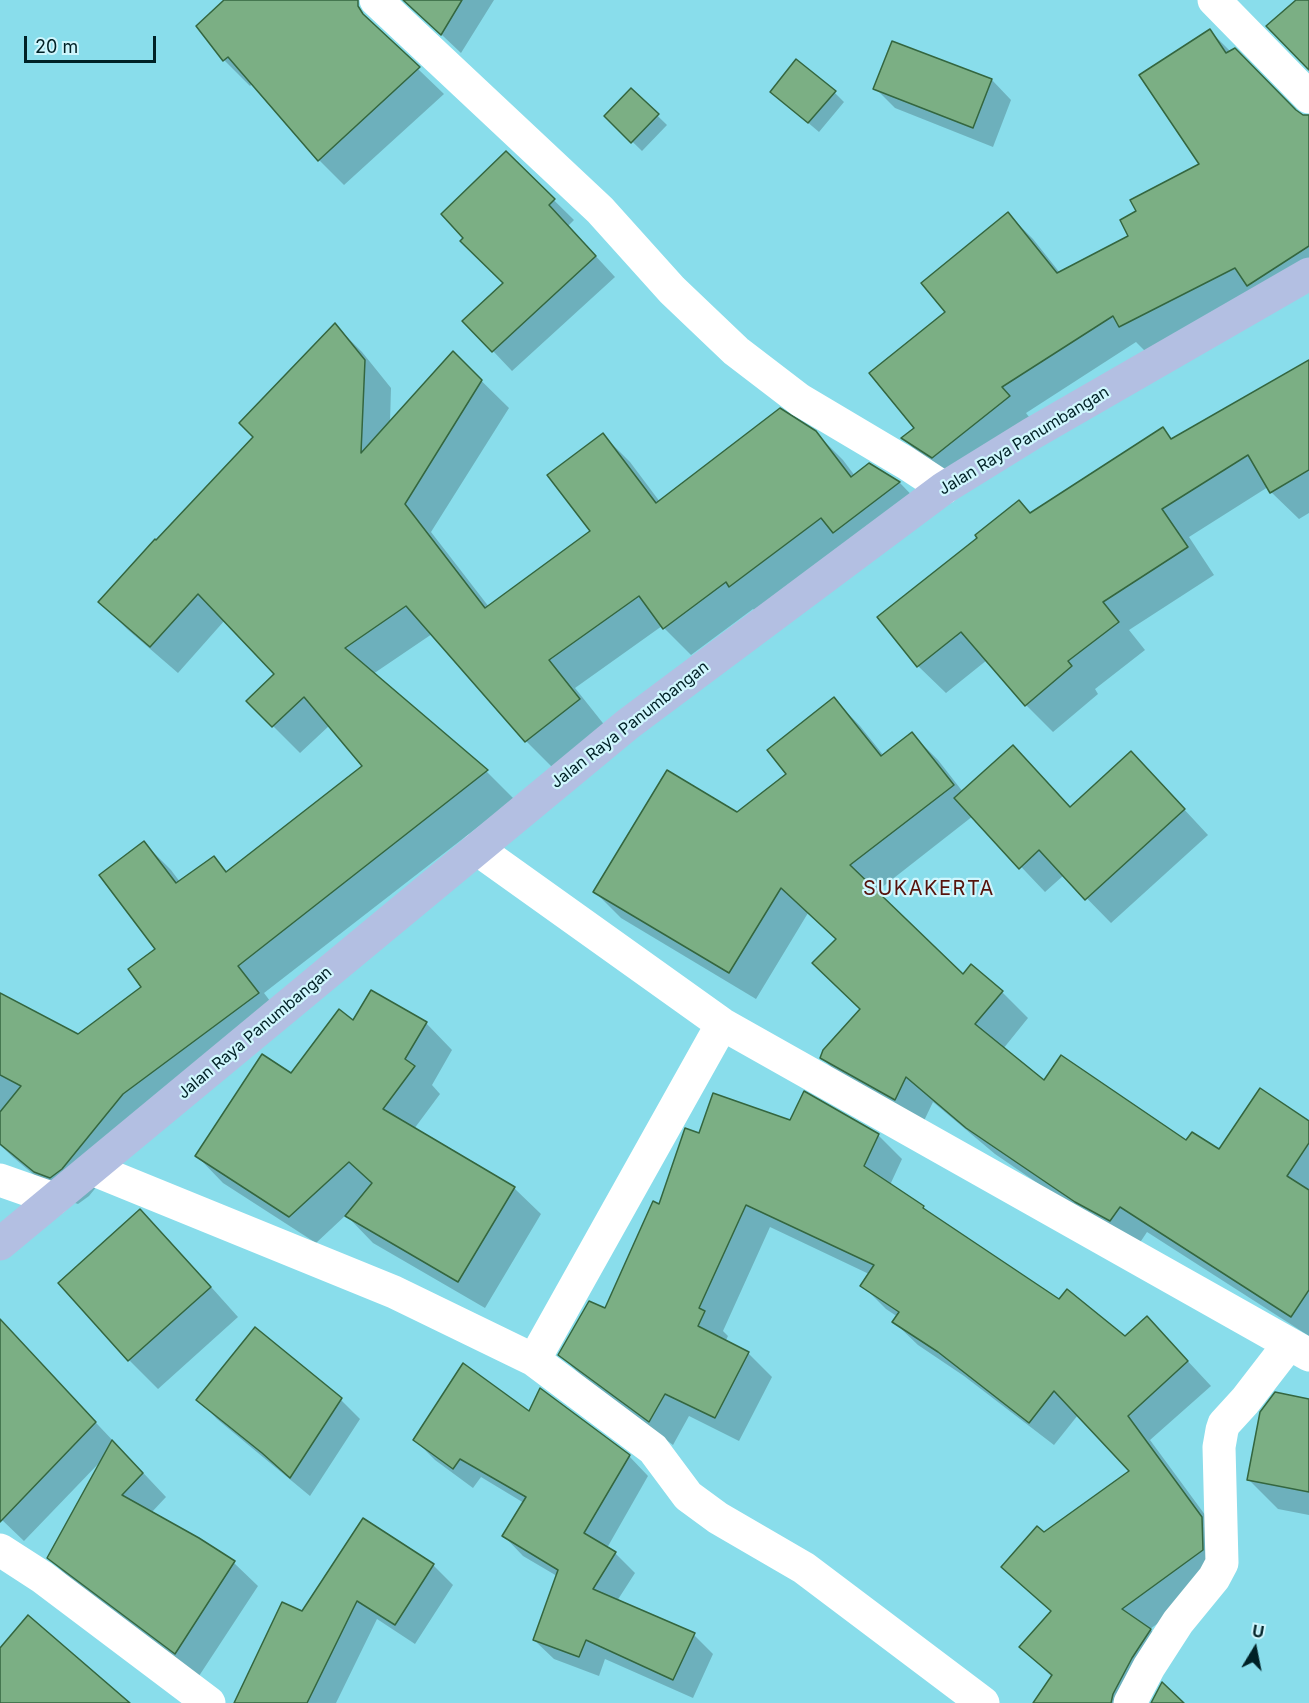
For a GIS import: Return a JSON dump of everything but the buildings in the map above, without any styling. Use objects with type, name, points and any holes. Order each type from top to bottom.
[{"type":"main road","name":"Jalan Raya Panumbangan","points":[[0,1244],[628,724],[944,488],[1309,274]]},
{"type":"street","points":[[376,0],[600,210],[672,290],[736,351],[800,400],[944,488]]},
{"type":"street","points":[[1214,0],[1309,97]]},
{"type":"street","points":[[477,849],[722,1024],[1299,1350],[1224,1424],[1219,1447],[1222,1563],[1214,1578],[1178,1622],[1149,1667],[1130,1703]]},
{"type":"street","points":[[534,1360],[722,1024]]},
{"type":"street","points":[[92,1169],[394,1292],[534,1360],[653,1449],[688,1496],[718,1518],[804,1568],[983,1703]]},
{"type":"street","points":[[0,1180],[54,1199]]},
{"type":"street","points":[[0,1550],[42,1576],[208,1703]]},
{"type":"district","name":"SUKAKERTA","points":[[929,889]]}]
